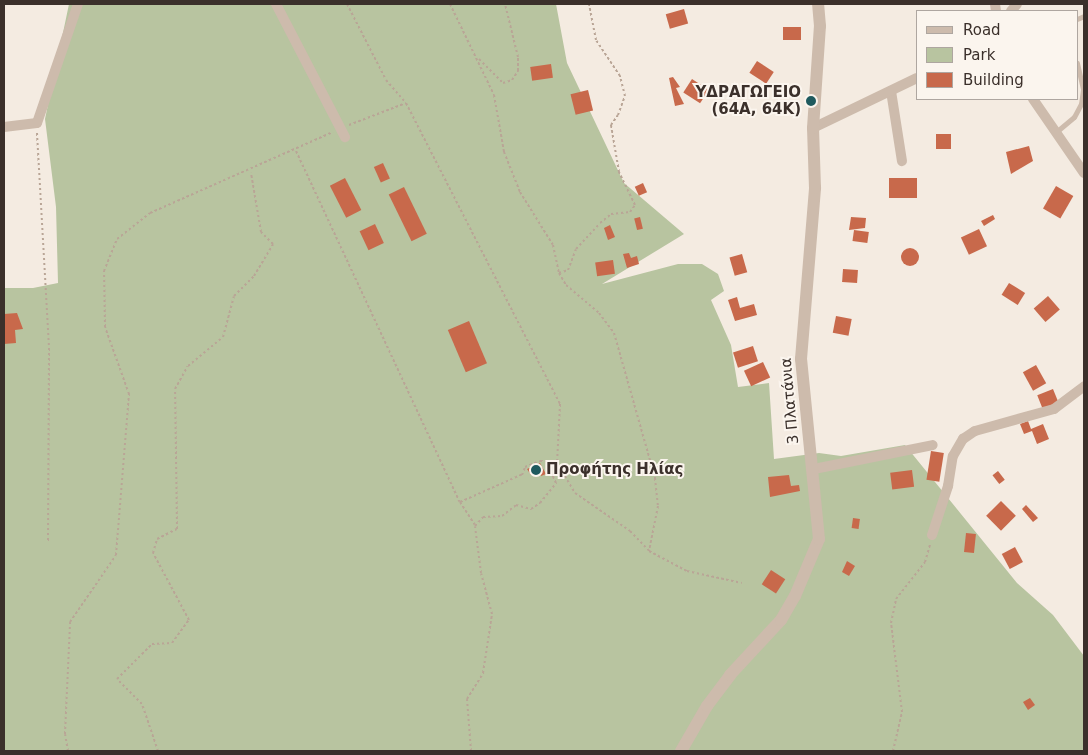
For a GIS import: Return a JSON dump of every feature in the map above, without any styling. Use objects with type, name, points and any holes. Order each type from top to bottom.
[{"type":"street","points":[[4,126],[37,123],[78,4]]},
{"type":"street","points":[[276,4],[343,133]]},
{"type":"street","name":"3 Πλατάνια","points":[[680,751],[707,706],[730,675],[781,620],[796,596],[819,539],[814,469],[801,359],[815,188],[814,128],[819,57],[818,4]]},
{"type":"street","points":[[814,128],[916,78]]},
{"type":"street","points":[[890,91],[902,161]]},
{"type":"street","points":[[1034,100],[1084,173]]},
{"type":"street","points":[[932,535],[948,486],[953,456],[963,439],[974,431],[1054,409],[1084,386]]},
{"type":"street","points":[[814,469],[933,445]]},
{"type":"lane","points":[[1056,132],[1069,123],[1081,104],[1083,89],[1078,67]]},
{"type":"path","points":[[347,4],[386,80],[406,103],[560,404],[558,462],[575,493],[630,532],[649,551],[687,571],[742,583]]},
{"type":"path","points":[[450,4],[494,95],[504,152],[520,192],[553,245],[559,273],[566,285],[599,314],[614,332],[654,478],[658,506],[649,551]]},
{"type":"path","points":[[477,58],[503,83],[512,80],[518,71],[518,57],[505,4]]},
{"type":"path","points":[[559,273],[568,270],[576,249],[611,214],[630,212],[635,205],[619,172],[611,125],[618,116],[625,96],[620,76],[596,40],[589,4]]},
{"type":"path","points":[[68,751],[65,734],[70,622],[116,555],[129,394],[105,327],[104,270],[117,239],[150,213],[343,133],[406,103]]},
{"type":"path","points":[[37,123],[50,348],[48,543]]},
{"type":"path","points":[[296,151],[460,502],[475,526],[481,573],[492,614],[483,674],[468,698],[471,751]]},
{"type":"path","points":[[158,751],[142,704],[117,678],[152,644],[172,644],[189,620],[152,553],[157,539],[177,529],[175,389],[188,366],[222,338],[234,296],[254,276],[273,244],[261,232],[251,172]]},
{"type":"path","points":[[460,502],[523,475],[525,467],[540,461],[558,462]]},
{"type":"path","points":[[475,526],[483,517],[502,516],[516,505],[531,509],[540,503],[556,483],[546,462]]},
{"type":"path","points":[[893,751],[902,712],[893,615],[896,599],[929,554],[932,535]]},
{"type":"green space","points":[[69,4],[556,4],[567,63],[624,183],[684,234],[602,284],[678,264],[702,264],[718,274],[724,291],[711,300],[731,345],[738,387],[769,383],[774,459],[819,453],[841,456],[905,445],[1017,583],[1053,615],[1084,656],[1084,751],[4,751],[4,288],[33,288],[58,283],[56,207],[45,119]]},
{"type":"building","points":[[684,9],[688,23],[670,29],[666,14]]},
{"type":"building","points":[[783,27],[801,27],[801,40],[783,40]]},
{"type":"building","points":[[757,61],[774,72],[766,84],[749,73]]},
{"type":"building","points":[[551,64],[553,78],[532,81],[530,67]]},
{"type":"building","points":[[673,77],[680,87],[676,88],[684,104],[675,106],[669,78]]},
{"type":"building","points":[[692,79],[709,90],[700,103],[683,92]]},
{"type":"building","points":[[588,90],[593,110],[576,115],[571,94]]},
{"type":"building","points":[[936,134],[951,134],[951,149],[936,149]]},
{"type":"building","points":[[1029,146],[1033,161],[1011,174],[1006,152]]},
{"type":"building","points":[[383,163],[390,179],[381,183],[374,167]]},
{"type":"building","points":[[345,178],[361,210],[346,218],[330,186]]},
{"type":"building","points":[[889,178],[917,178],[917,198],[889,198]]},
{"type":"building","points":[[643,183],[647,192],[639,196],[635,187]]},
{"type":"building","points":[[1056,186],[1073,196],[1060,219],[1043,209]]},
{"type":"building","points":[[404,187],[427,234],[412,241],[389,194]]},
{"type":"building","points":[[993,215],[995,219],[984,226],[981,221]]},
{"type":"building","points":[[640,217],[643,229],[637,230],[634,218]]},
{"type":"building","points":[[851,217],[866,218],[865,228],[849,230]]},
{"type":"building","points":[[375,224],[384,243],[368,250],[360,231]]},
{"type":"building","points":[[610,225],[615,237],[608,240],[604,228]]},
{"type":"building","points":[[979,229],[987,246],[969,255],[961,237]]},
{"type":"building","points":[[854,230],[869,232],[867,243],[852,241]]},
{"type":"building","points":[[910,248],[916,251],[919,257],[916,263],[910,266],[904,263],[901,257],[904,251]]},
{"type":"building","points":[[629,253],[631,258],[637,256],[639,264],[627,268],[623,254]]},
{"type":"building","points":[[742,254],[747,272],[735,276],[730,258]]},
{"type":"building","points":[[613,260],[615,274],[597,276],[595,263]]},
{"type":"building","points":[[843,269],[858,270],[857,283],[842,282]]},
{"type":"building","points":[[1009,283],[1025,293],[1018,305],[1002,295]]},
{"type":"building","points":[[1048,296],[1060,310],[1045,322],[1034,308]]},
{"type":"building","points":[[737,297],[740,308],[754,304],[757,315],[735,321],[728,300]]},
{"type":"building","points":[[17,313],[23,329],[15,330],[16,343],[4,344],[4,314]]},
{"type":"building","points":[[836,316],[852,319],[848,336],[833,333]]},
{"type":"building","points":[[469,321],[487,363],[466,372],[448,330]]},
{"type":"building","points":[[753,346],[758,361],[738,368],[733,352]]},
{"type":"building","points":[[763,362],[770,377],[751,386],[744,371]]},
{"type":"building","points":[[1036,365],[1046,383],[1033,391],[1023,372]]},
{"type":"building","points":[[1053,389],[1059,404],[1043,410],[1037,395]]},
{"type":"building","points":[[1028,421],[1031,429],[1043,424],[1049,439],[1037,444],[1032,431],[1024,434],[1020,424]]},
{"type":"building","points":[[931,451],[944,453],[939,482],[926,480]]},
{"type":"building","name":"Προφήτης Ηλίας","points":[[540,463],[546,474],[541,476],[539,471],[531,475],[527,469]]},
{"type":"building","points":[[912,470],[914,487],[892,490],[890,473]]},
{"type":"building","points":[[998,471],[1005,480],[999,484],[992,475]]},
{"type":"building","points":[[789,475],[791,486],[799,485],[800,491],[770,497],[768,477]]},
{"type":"building","points":[[1001,501],[1016,516],[1001,531],[986,516]]},
{"type":"building","points":[[1026,505],[1038,518],[1033,522],[1022,509]]},
{"type":"building","points":[[853,518],[860,519],[859,529],[852,528]]},
{"type":"building","points":[[966,533],[976,534],[974,553],[964,552]]},
{"type":"building","points":[[1015,547],[1023,562],[1010,569],[1002,554]]},
{"type":"building","points":[[847,561],[855,566],[849,576],[842,572]]},
{"type":"building","points":[[771,570],[785,579],[776,594],[762,584]]},
{"type":"building","points":[[1030,698],[1035,705],[1028,710],[1023,702]]},
{"type":"place","name":"ΥΔΡΑΓΩΓΕΙΟ (64Α, 64Κ)","points":[[811,101]]},
{"type":"place","name":"Προφήτης Ηλίας","points":[[536,470]]}]
